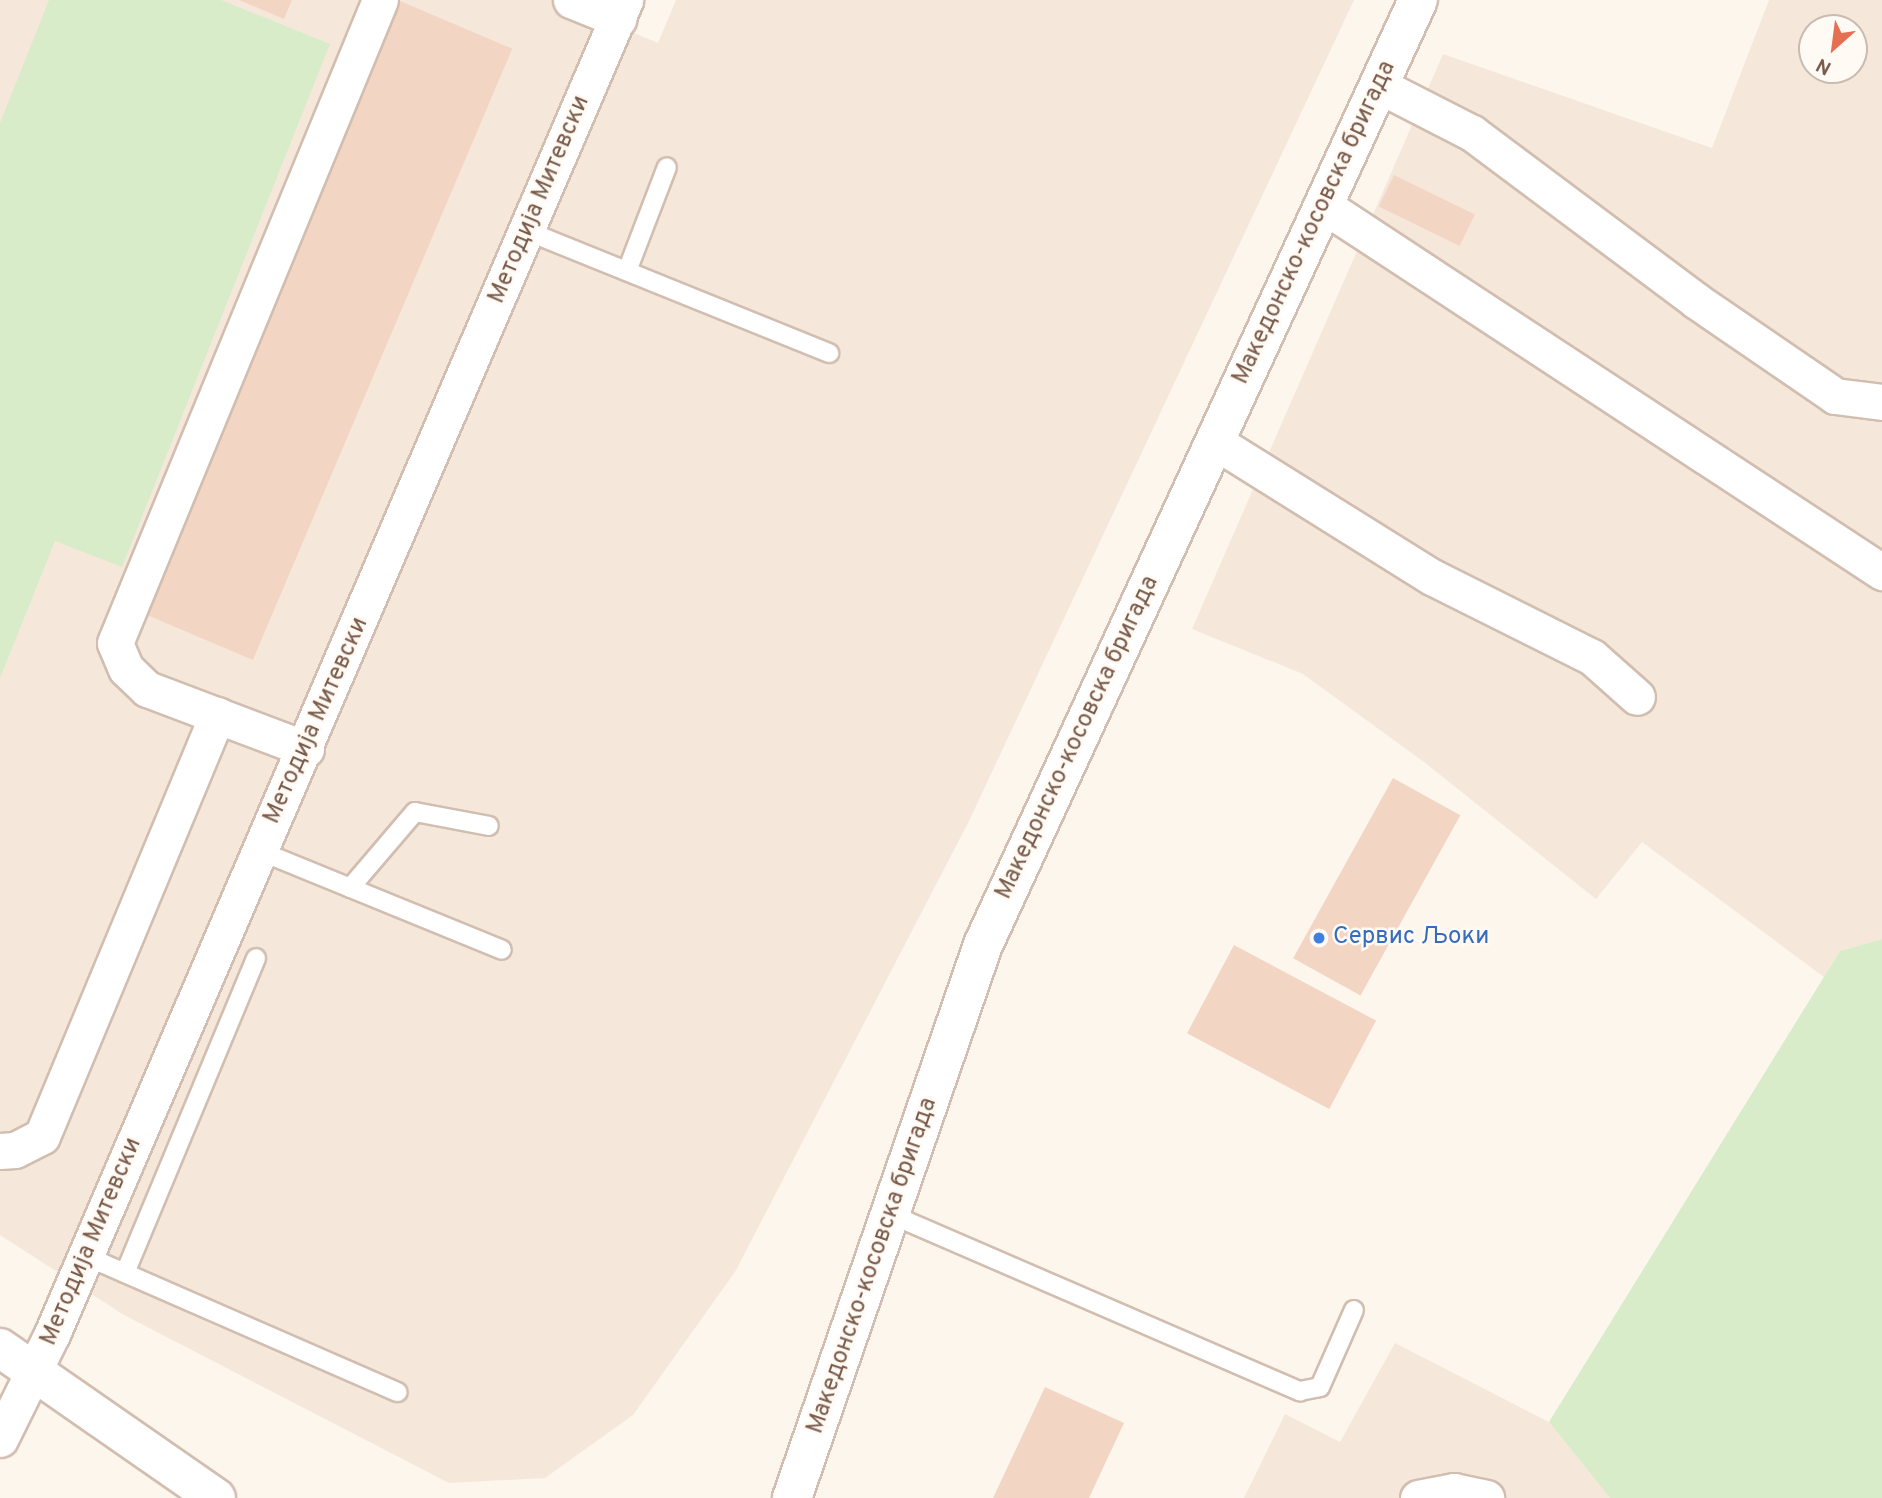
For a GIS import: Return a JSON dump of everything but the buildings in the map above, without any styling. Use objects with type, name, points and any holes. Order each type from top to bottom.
[{"type":"street","points":[[306,749],[148,689],[126,669],[115,643],[380,0]]},
{"type":"street","points":[[571,0],[622,10]]},
{"type":"street","name":"Македонско-косовска бригада","points":[[792,1498],[984,945],[1418,0]]},
{"type":"street","name":"Методија Митевски","points":[[0,1439],[35,1373],[86,1256],[622,10]]},
{"type":"street","points":[[1380,86],[1472,133],[1695,300],[1835,396],[1882,402]]},
{"type":"street","points":[[1323,205],[1882,572]]},
{"type":"street","points":[[1214,441],[1432,577],[1592,657],[1637,697]]},
{"type":"street","points":[[0,1151],[15,1150],[42,1136],[217,715]]},
{"type":"street","points":[[0,1348],[216,1498]]},
{"type":"street","points":[[1418,1498],[1454,1492],[1486,1498]]},
{"type":"lane","points":[[627,271],[667,167]]},
{"type":"lane","points":[[527,231],[829,354]]},
{"type":"lane","points":[[350,888],[415,812],[489,826]]},
{"type":"lane","points":[[260,851],[502,950]]},
{"type":"lane","points":[[125,1272],[256,958]]},
{"type":"lane","points":[[890,1214],[1300,1391],[1320,1387],[1354,1310]]},
{"type":"lane","points":[[86,1256],[398,1392]]},
{"type":"shaded area","points":[[0,0],[555,0],[658,43],[676,0],[1354,0],[969,821],[735,1272],[633,1415],[545,1478],[449,1483],[124,1315],[0,1235]]},
{"type":"shaded area","points":[[1769,0],[1882,0],[1882,939],[1840,951],[1824,977],[1642,842],[1596,899],[1424,762],[1303,674],[1192,629],[1443,54],[1712,148]]},
{"type":"shaded area","points":[[1395,1343],[1549,1422],[1610,1498],[1244,1498],[1285,1414],[1340,1442]]},
{"type":"green space","points":[[49,0],[221,0],[330,44],[122,567],[55,541],[0,678],[0,123]]},
{"type":"green space","points":[[1882,939],[1882,1498],[1610,1498],[1549,1422],[1840,951]]},
{"type":"place","name":"Сервис Љоки","points":[[1319,938]]}]
